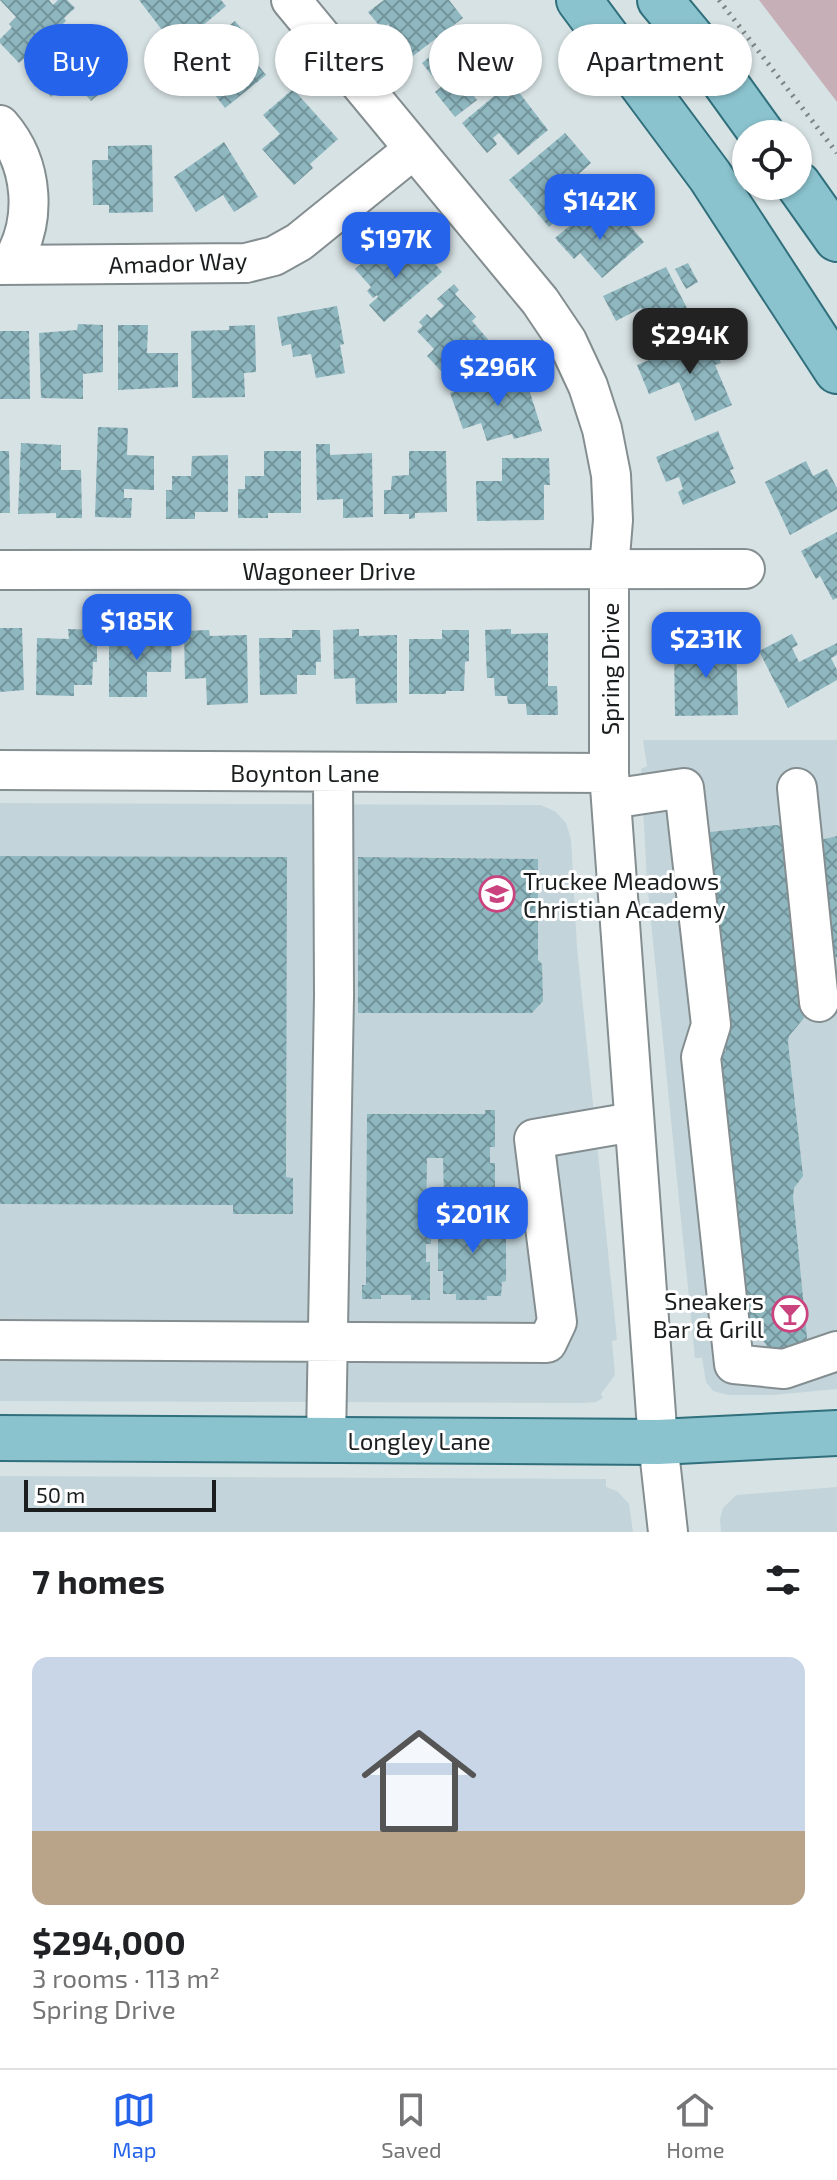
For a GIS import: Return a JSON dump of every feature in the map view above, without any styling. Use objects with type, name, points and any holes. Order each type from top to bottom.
[{"type":"main road","points":[[579,0],[710,176],[837,371]]},
{"type":"main road","points":[[660,0],[700,48],[752,120]]},
{"type":"main road","points":[[809,200],[837,239]]},
{"type":"main road","name":"Longley Lane","points":[[0,1438],[658,1442],[837,1433]]},
{"type":"street","name":"Spring Drive","points":[[291,0],[540,301],[567,341],[588,386],[602,429],[611,475],[613,520],[609,569],[610,786],[633,1122],[668,1532]]},
{"type":"street","points":[[0,125],[10,136],[22,159],[28,184],[29,209],[25,234],[5,265]]},
{"type":"street","name":"Amador Way","points":[[5,265],[223,265],[274,256],[299,242],[414,149]]},
{"type":"street","name":"Wagoneer Drive","points":[[0,570],[745,569]]},
{"type":"street","name":"Boynton Lane","points":[[0,770],[333,772],[684,788],[711,1025],[701,1057],[734,1364],[784,1369],[837,1351]]},
{"type":"street","points":[[326,1440],[334,996],[333,772]]},
{"type":"street","points":[[797,788],[819,1002]]},
{"type":"street","points":[[0,1340],[547,1343],[557,1322],[534,1139],[633,1122]]},
{"type":"path","points":[[719,0],[837,153]]},
{"type":"shaded area","points":[[759,0],[837,0],[837,102]]},
{"type":"shaded area","points":[[643,740],[837,740],[837,1389],[773,1395],[728,1395],[713,1391],[706,1382],[702,1358],[695,1358],[647,882],[641,769],[647,766]]},
{"type":"shaded area","points":[[0,803],[541,805],[556,812],[566,823],[571,839],[577,947],[617,1340],[612,1341],[615,1375],[601,1394],[603,1398],[584,1403],[0,1401]]},
{"type":"shaded area","points":[[0,1476],[606,1479],[606,1487],[617,1491],[629,1504],[633,1532],[0,1532]]},
{"type":"shaded area","points":[[837,1487],[837,1532],[721,1532],[723,1508],[736,1495]]},
{"type":"building","points":[[0,0],[49,0],[53,5],[58,0],[67,0],[75,8],[64,18],[66,21],[63,24],[24,24],[24,59],[19,63],[0,43],[16,17]]},
{"type":"building","points":[[139,0],[221,0],[226,6],[205,24],[158,24]]},
{"type":"building","points":[[384,0],[449,0],[463,18],[455,24],[429,24],[429,44],[413,56],[413,24],[378,24],[368,12]]},
{"type":"building","points":[[429,57],[429,72],[422,63]]},
{"type":"building","points":[[259,66],[266,75],[259,81]]},
{"type":"building","points":[[216,96],[240,96],[225,108]]},
{"type":"building","points":[[285,96],[299,96],[338,139],[310,164],[313,168],[294,185],[262,149],[280,134],[263,115]]},
{"type":"building","points":[[438,96],[474,96],[477,100],[455,117]]},
{"type":"building","points":[[494,96],[522,96],[548,130],[518,155],[499,133],[493,138],[497,144],[487,153],[462,123]]},
{"type":"building","points":[[565,133],[591,163],[571,181],[584,197],[549,227],[509,180]]},
{"type":"building","points":[[224,142],[258,197],[234,212],[223,195],[196,212],[174,177]]},
{"type":"building","points":[[152,145],[153,212],[109,213],[109,205],[93,205],[92,160],[108,160],[108,146]]},
{"type":"building","points":[[591,213],[604,228],[620,214],[644,242],[602,278],[580,253],[574,259],[555,238],[580,217],[582,221]]},
{"type":"building","points":[[381,247],[397,264],[404,258],[407,263],[423,250],[442,272],[384,322],[369,305],[377,295],[373,298],[367,291],[371,287],[355,269]]},
{"type":"building","points":[[688,263],[698,282],[686,289],[675,269]]},
{"type":"building","points":[[666,267],[693,320],[649,343],[639,325],[647,321],[641,308],[616,321],[603,296]]},
{"type":"building","points":[[454,284],[459,290],[455,294],[476,317],[472,321],[493,345],[452,383],[427,356],[434,349],[417,331],[423,326],[419,322],[427,314],[431,318],[444,306],[437,299]]},
{"type":"building","points":[[337,306],[344,344],[340,345],[345,373],[316,378],[311,354],[293,357],[291,344],[282,346],[277,317]]},
{"type":"building","points":[[78,324],[103,325],[103,372],[83,374],[83,399],[41,398],[39,333],[77,330]]},
{"type":"building","points":[[118,325],[148,325],[147,353],[178,353],[178,387],[118,390]]},
{"type":"building","points":[[255,325],[256,372],[244,373],[245,397],[192,398],[191,331],[229,330],[229,326]]},
{"type":"building","points":[[0,331],[29,331],[30,399],[0,399]]},
{"type":"building","points":[[709,334],[721,363],[715,365],[732,405],[695,421],[679,382],[649,394],[637,365]]},
{"type":"building","points":[[518,373],[523,390],[529,389],[542,431],[514,439],[512,434],[487,441],[481,423],[463,429],[450,393]]},
{"type":"building","points":[[98,427],[128,428],[127,455],[154,456],[154,490],[124,489],[124,498],[132,498],[131,518],[95,517]]},
{"type":"building","points":[[718,431],[734,469],[730,470],[736,483],[683,505],[678,492],[683,489],[679,477],[666,482],[656,457]]},
{"type":"building","points":[[21,443],[61,445],[61,470],[81,470],[82,518],[56,518],[56,513],[18,514]]},
{"type":"building","points":[[316,444],[330,444],[330,455],[372,453],[373,517],[343,518],[343,499],[317,500]]},
{"type":"building","points":[[0,451],[9,451],[10,513],[0,513]]},
{"type":"building","points":[[264,451],[301,451],[301,513],[268,513],[268,518],[238,518],[238,489],[245,489],[245,476],[264,476]]},
{"type":"building","points":[[409,451],[446,451],[447,512],[415,513],[415,518],[409,519],[409,514],[384,514],[384,490],[391,490],[392,476],[409,475]]},
{"type":"building","points":[[228,455],[228,512],[195,512],[195,519],[166,519],[166,490],[172,490],[172,476],[191,476],[192,456]]},
{"type":"building","points":[[502,458],[549,458],[550,485],[544,485],[544,520],[477,521],[476,481],[502,481]]},
{"type":"building","points":[[806,461],[813,476],[827,469],[837,488],[837,509],[790,535],[765,482]]},
{"type":"building","points":[[837,532],[837,598],[833,600],[820,576],[816,579],[801,551]]},
{"type":"building","points":[[0,628],[22,628],[24,690],[0,692]]},
{"type":"building","points":[[68,629],[97,630],[97,662],[93,662],[92,685],[74,685],[74,696],[36,695],[37,638],[69,639]]},
{"type":"building","points":[[359,629],[359,636],[397,635],[397,703],[356,704],[355,678],[334,679],[333,630]]},
{"type":"building","points":[[511,629],[511,634],[548,633],[548,686],[557,686],[558,715],[527,715],[526,704],[508,704],[507,696],[495,696],[494,678],[487,678],[485,630]]},
{"type":"building","points":[[209,630],[210,636],[247,635],[248,703],[207,705],[206,678],[185,679],[184,631]]},
{"type":"building","points":[[292,630],[320,630],[321,662],[316,662],[316,675],[297,675],[297,694],[260,695],[259,638],[292,638]]},
{"type":"building","points":[[442,630],[469,630],[469,661],[465,662],[464,691],[409,694],[409,639],[442,639]]},
{"type":"building","points":[[143,631],[172,631],[171,672],[147,672],[147,697],[109,697],[109,636],[143,636]]},
{"type":"building","points":[[792,634],[798,645],[792,648],[799,662],[837,643],[837,655],[831,658],[837,670],[837,680],[788,708],[759,651]]},
{"type":"building","points":[[711,641],[736,641],[738,715],[675,716],[674,647],[711,646]]},
{"type":"building","points":[[777,825],[784,829],[804,1018],[789,1036],[788,1042],[803,1176],[794,1188],[793,1196],[807,1338],[803,1346],[776,1349],[769,1348],[763,1341],[748,1341],[720,1054],[726,1051],[703,844],[706,834],[710,832]]},
{"type":"building","points":[[837,836],[837,958],[830,952],[821,840]]},
{"type":"building","points":[[0,856],[287,857],[286,1177],[293,1178],[293,1214],[233,1214],[233,1205],[0,1204]]},
{"type":"building","points":[[358,857],[538,859],[538,960],[542,964],[543,1001],[532,1013],[358,1013]]},
{"type":"building","points":[[485,1110],[495,1110],[495,1147],[490,1147],[490,1163],[495,1163],[495,1202],[481,1201],[481,1196],[444,1195],[443,1158],[427,1158],[426,1220],[431,1220],[431,1244],[426,1244],[426,1262],[430,1262],[430,1300],[411,1300],[411,1295],[381,1295],[381,1299],[362,1299],[362,1285],[366,1285],[367,1114],[485,1114]]},
{"type":"building","points":[[480,1209],[497,1209],[497,1214],[501,1214],[501,1227],[506,1227],[506,1281],[502,1282],[501,1296],[487,1296],[487,1300],[456,1300],[456,1294],[443,1294],[443,1271],[438,1271],[438,1237],[443,1237],[444,1213],[480,1213]]},
{"type":"place","name":"Truckee Meadows Christian Academy","points":[[497,894]]},
{"type":"place","name":"Sneakers Bar & Grill","points":[[790,1314]]}]
